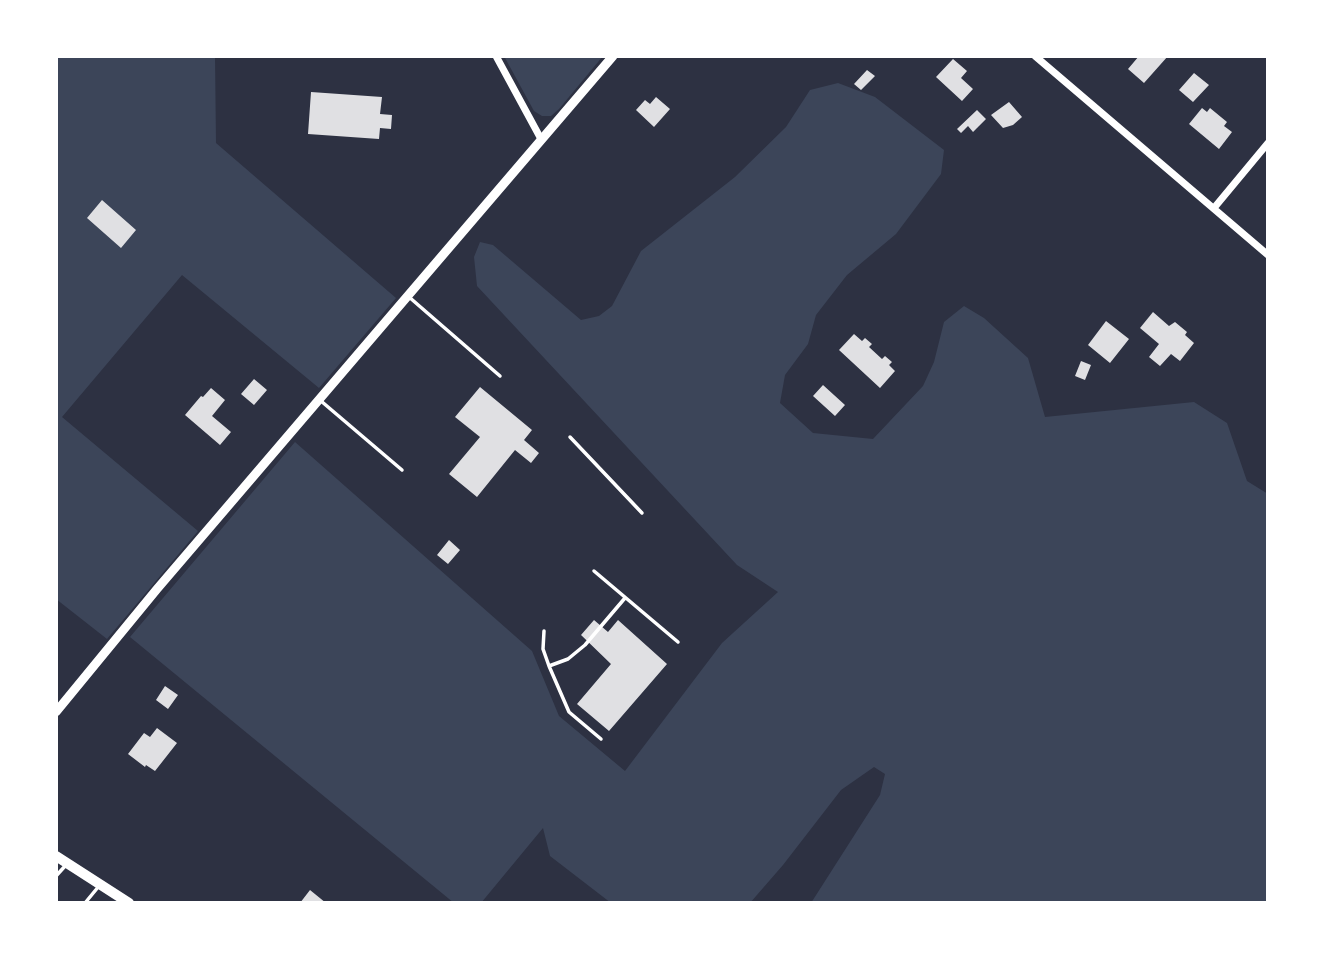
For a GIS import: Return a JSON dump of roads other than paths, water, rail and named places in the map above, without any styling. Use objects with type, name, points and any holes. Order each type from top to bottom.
[{"type":"main road","points":[[56,856],[129,903]]},
{"type":"street","points":[[496,56],[541,139]]},
{"type":"street","points":[[56,712],[613,56]]},
{"type":"street","points":[[1035,56],[1268,255]]},
{"type":"street","points":[[1214,208],[1268,143]]},
{"type":"lane","points":[[408,296],[500,376]]},
{"type":"lane","points":[[319,400],[402,470]]},
{"type":"lane","points":[[570,436],[642,513]]},
{"type":"lane","points":[[594,571],[678,642]]},
{"type":"lane","points":[[549,666],[568,659],[585,645],[625,598]]},
{"type":"lane","points":[[544,631],[543,649],[569,712],[601,738]]},
{"type":"lane","points":[[56,876],[67,863]]},
{"type":"lane","points":[[85,903],[100,884]]}]
